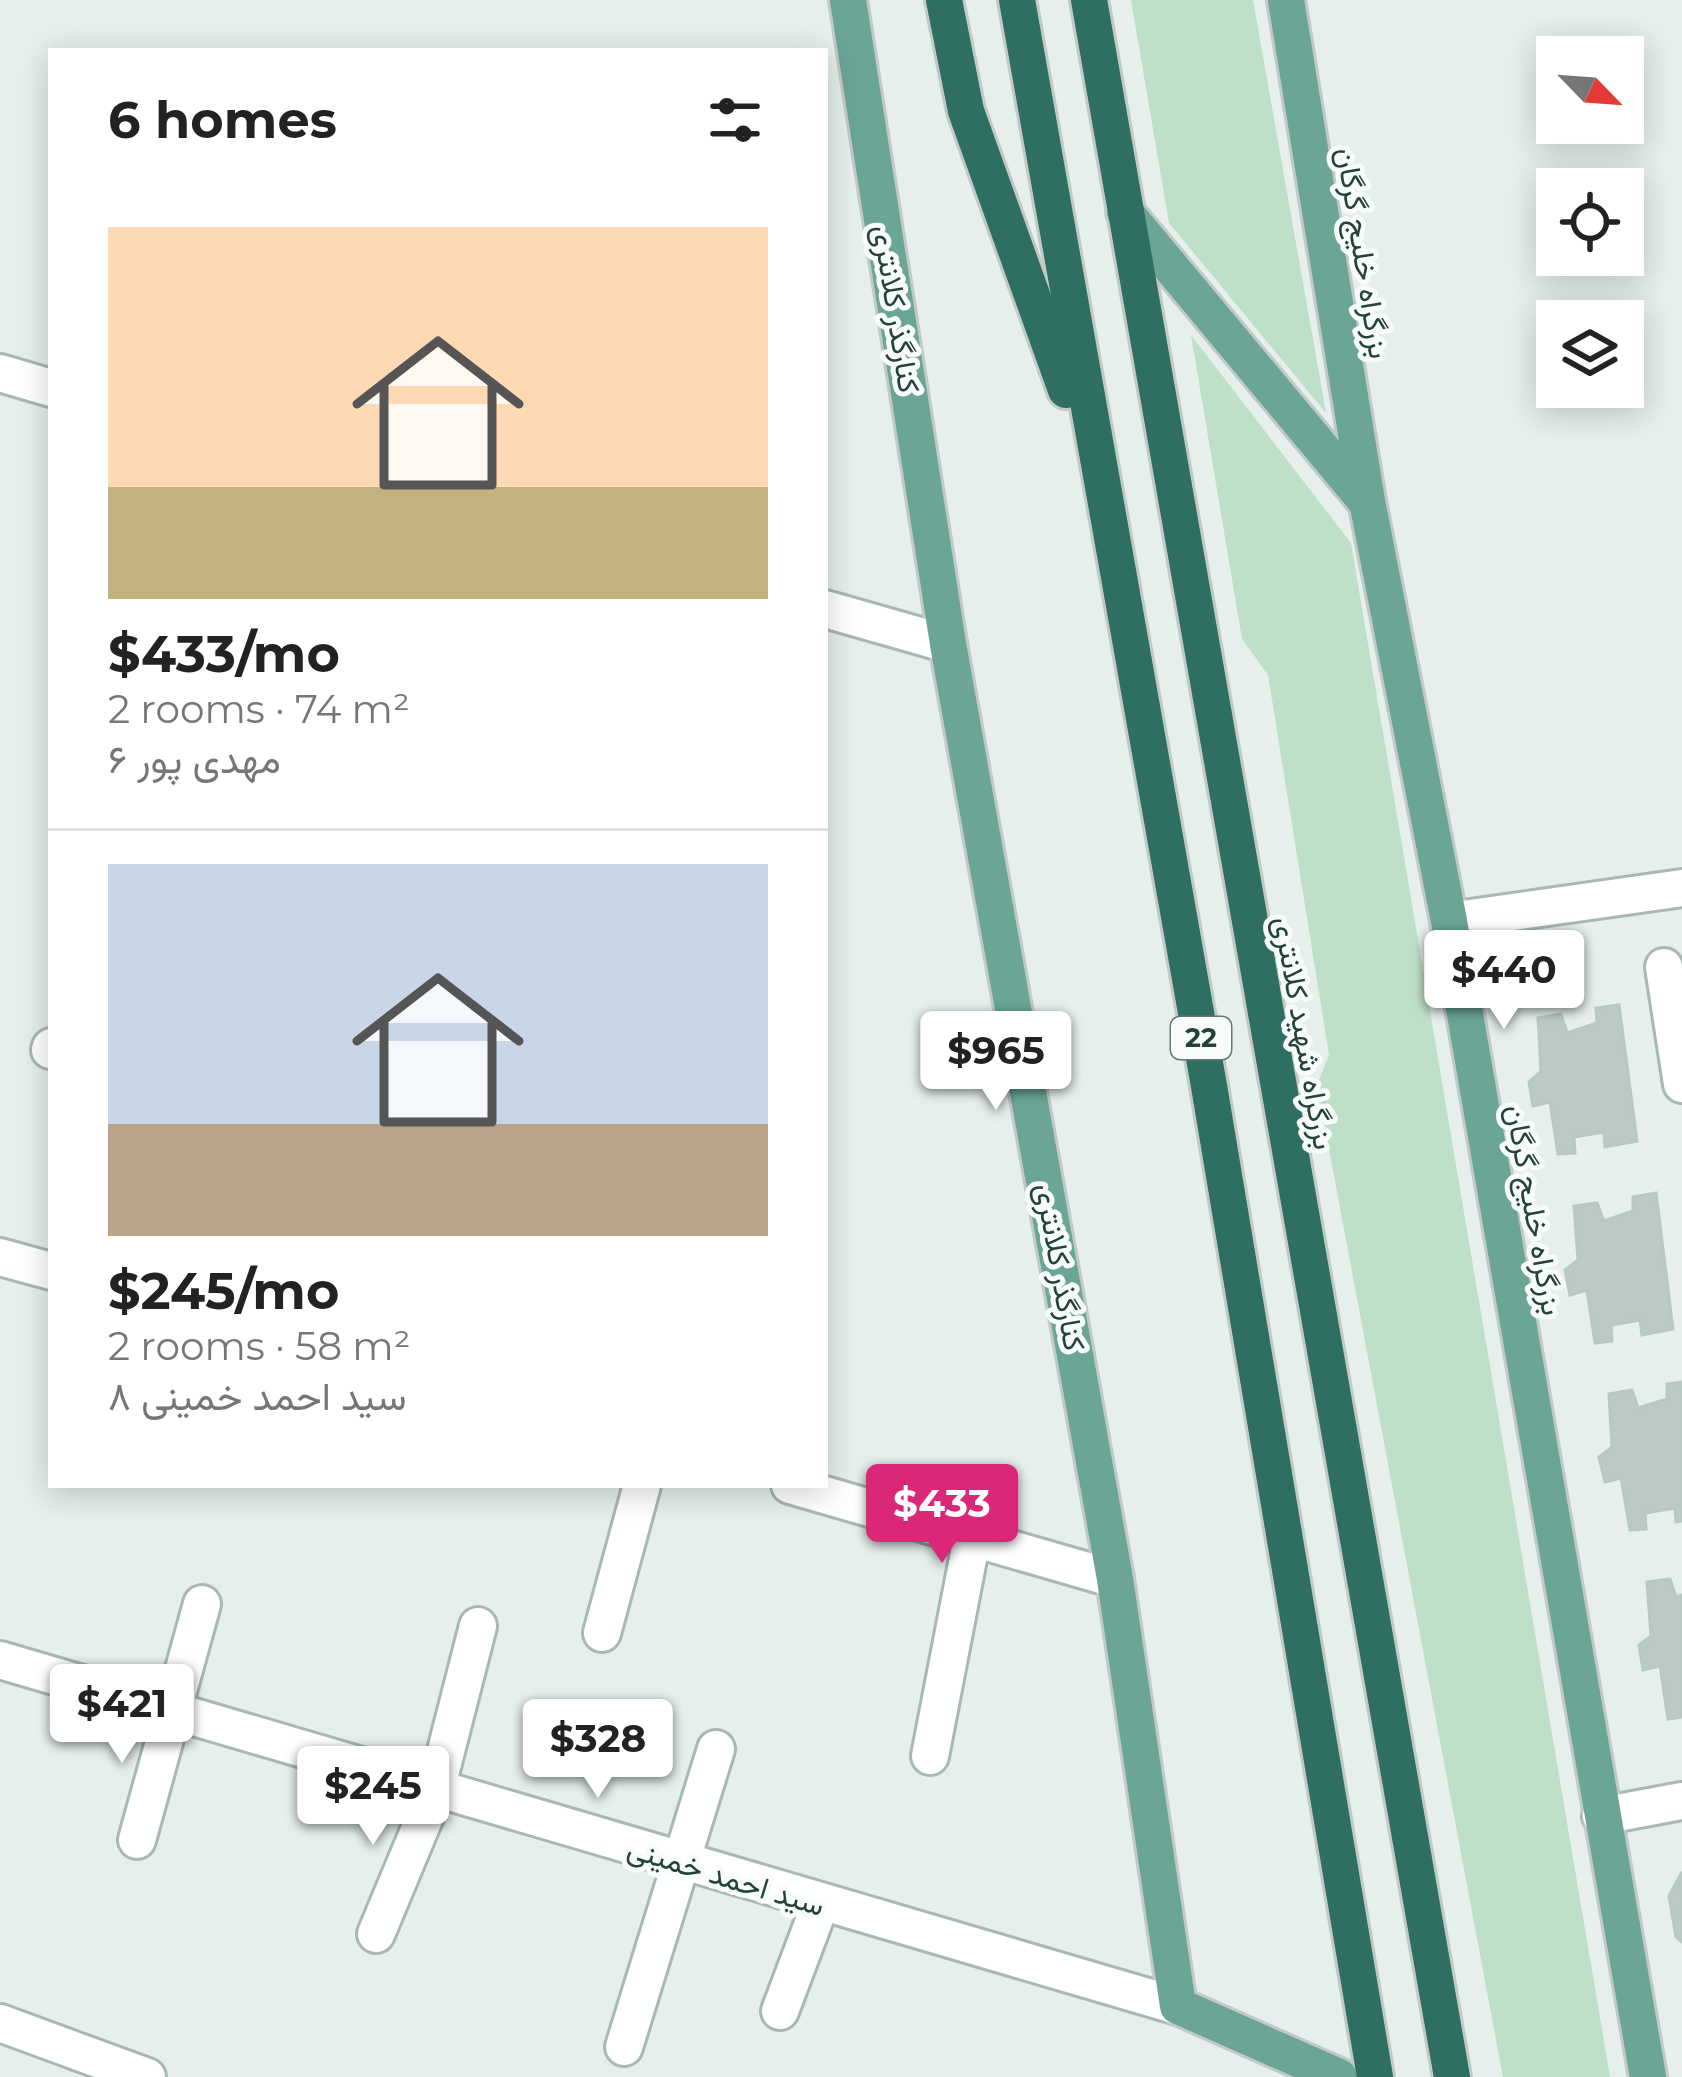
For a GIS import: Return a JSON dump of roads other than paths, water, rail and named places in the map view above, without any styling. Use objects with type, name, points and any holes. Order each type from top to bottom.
[{"type":"highway","points":[[944,0],[966,111],[1100,484]]},
{"type":"highway","name":"22","points":[[1017,0],[1209,1086],[1375,2077]]},
{"type":"highway","name":"بزرگراه شهید کلانتری","points":[[1089,0],[1452,2077]]},
{"type":"main road","name":"کنارگذر کلانتری","points":[[848,0],[947,644],[1114,1579],[1178,2006]]},
{"type":"main road","name":"بزرگراه خلیج گرگان","points":[[1286,0],[1366,501],[1448,921],[1648,2077]]},
{"type":"main road","points":[[1125,212],[1366,501]]},
{"type":"main road","points":[[1178,2006],[1340,2077]]},
{"type":"street","points":[[0,373],[48,387]]},
{"type":"street","points":[[828,610],[947,644]]},
{"type":"street","points":[[1448,921],[1682,887]]},
{"type":"street","points":[[1664,967],[1682,1084]]},
{"type":"street","points":[[0,1256],[48,1270]]},
{"type":"street","points":[[602,1633],[641,1488]]},
{"type":"street","points":[[800,1488],[1114,1579]]},
{"type":"street","points":[[931,1756],[972,1538]]},
{"type":"street","points":[[137,1840],[176,1712],[202,1604]]},
{"type":"street","points":[[376,1934],[436,1790],[478,1625]]},
{"type":"street","name":"سید احمد خمینی","points":[[0,1660],[820,1905],[1178,2006]]},
{"type":"street","points":[[624,2047],[677,1862],[716,1749]]},
{"type":"street","points":[[1601,1816],[1682,1801]]},
{"type":"street","points":[[780,2012],[820,1905]]},
{"type":"street","points":[[0,2023],[147,2077]]}]
